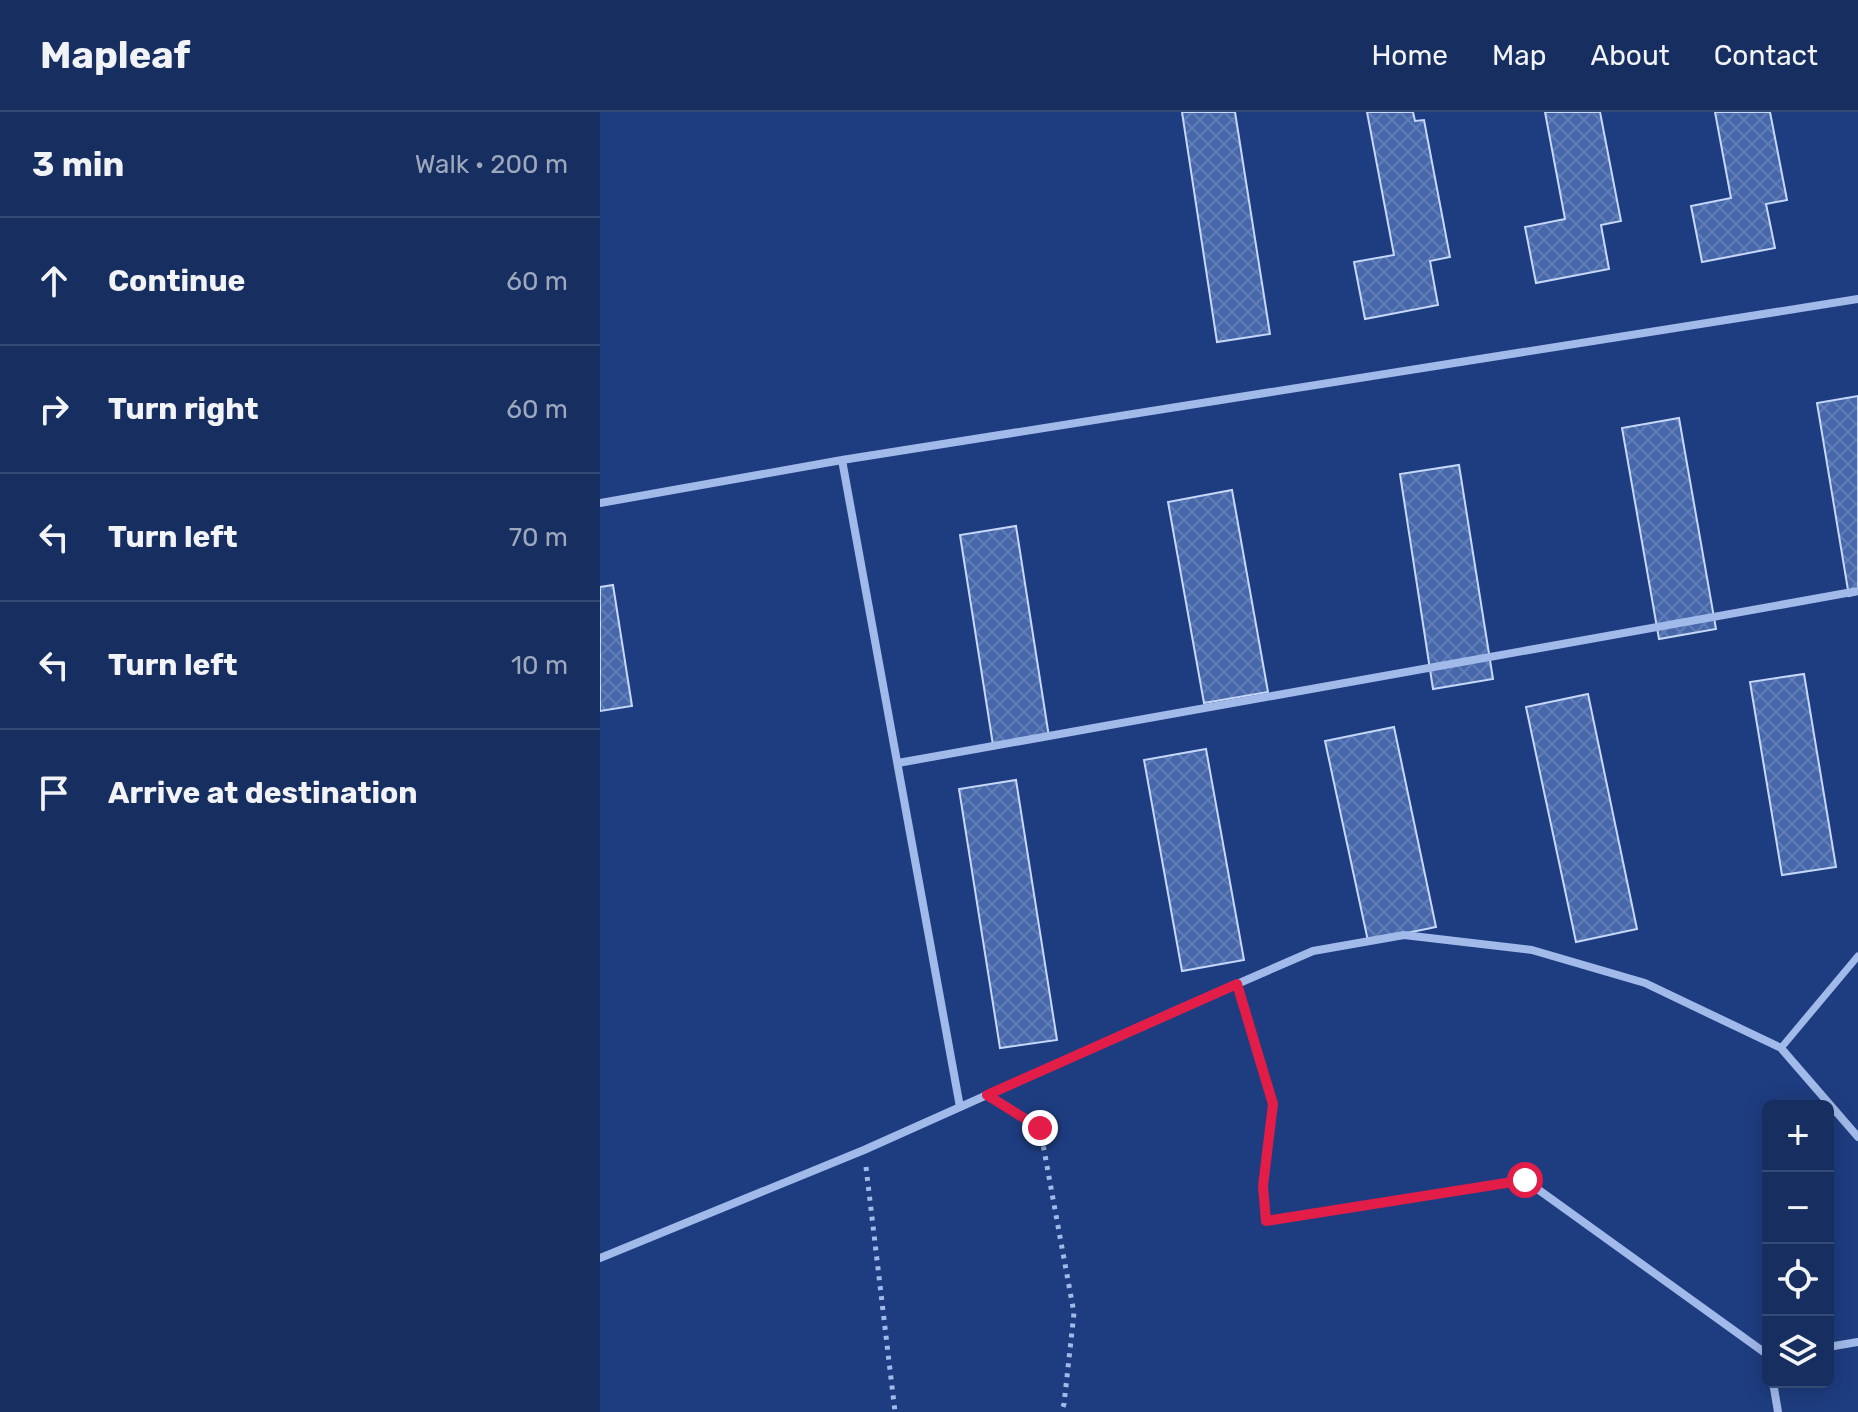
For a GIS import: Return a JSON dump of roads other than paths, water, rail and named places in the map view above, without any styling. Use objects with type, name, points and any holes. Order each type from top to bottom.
[{"type":"street","points":[[600,503],[842,460],[1858,299]]},
{"type":"street","points":[[842,460],[960,1107]]},
{"type":"street","points":[[898,763],[1858,591]]},
{"type":"street","points":[[600,1258],[864,1150],[1313,951],[1404,935],[1532,950],[1645,983],[1781,1048],[1858,1137]]},
{"type":"street","points":[[1781,1048],[1858,956]]},
{"type":"street","points":[[1266,1221],[1525,1180],[1762,1351]]},
{"type":"street","points":[[1834,1346],[1858,1342]]},
{"type":"street","points":[[1774,1388],[1778,1412]]}]
